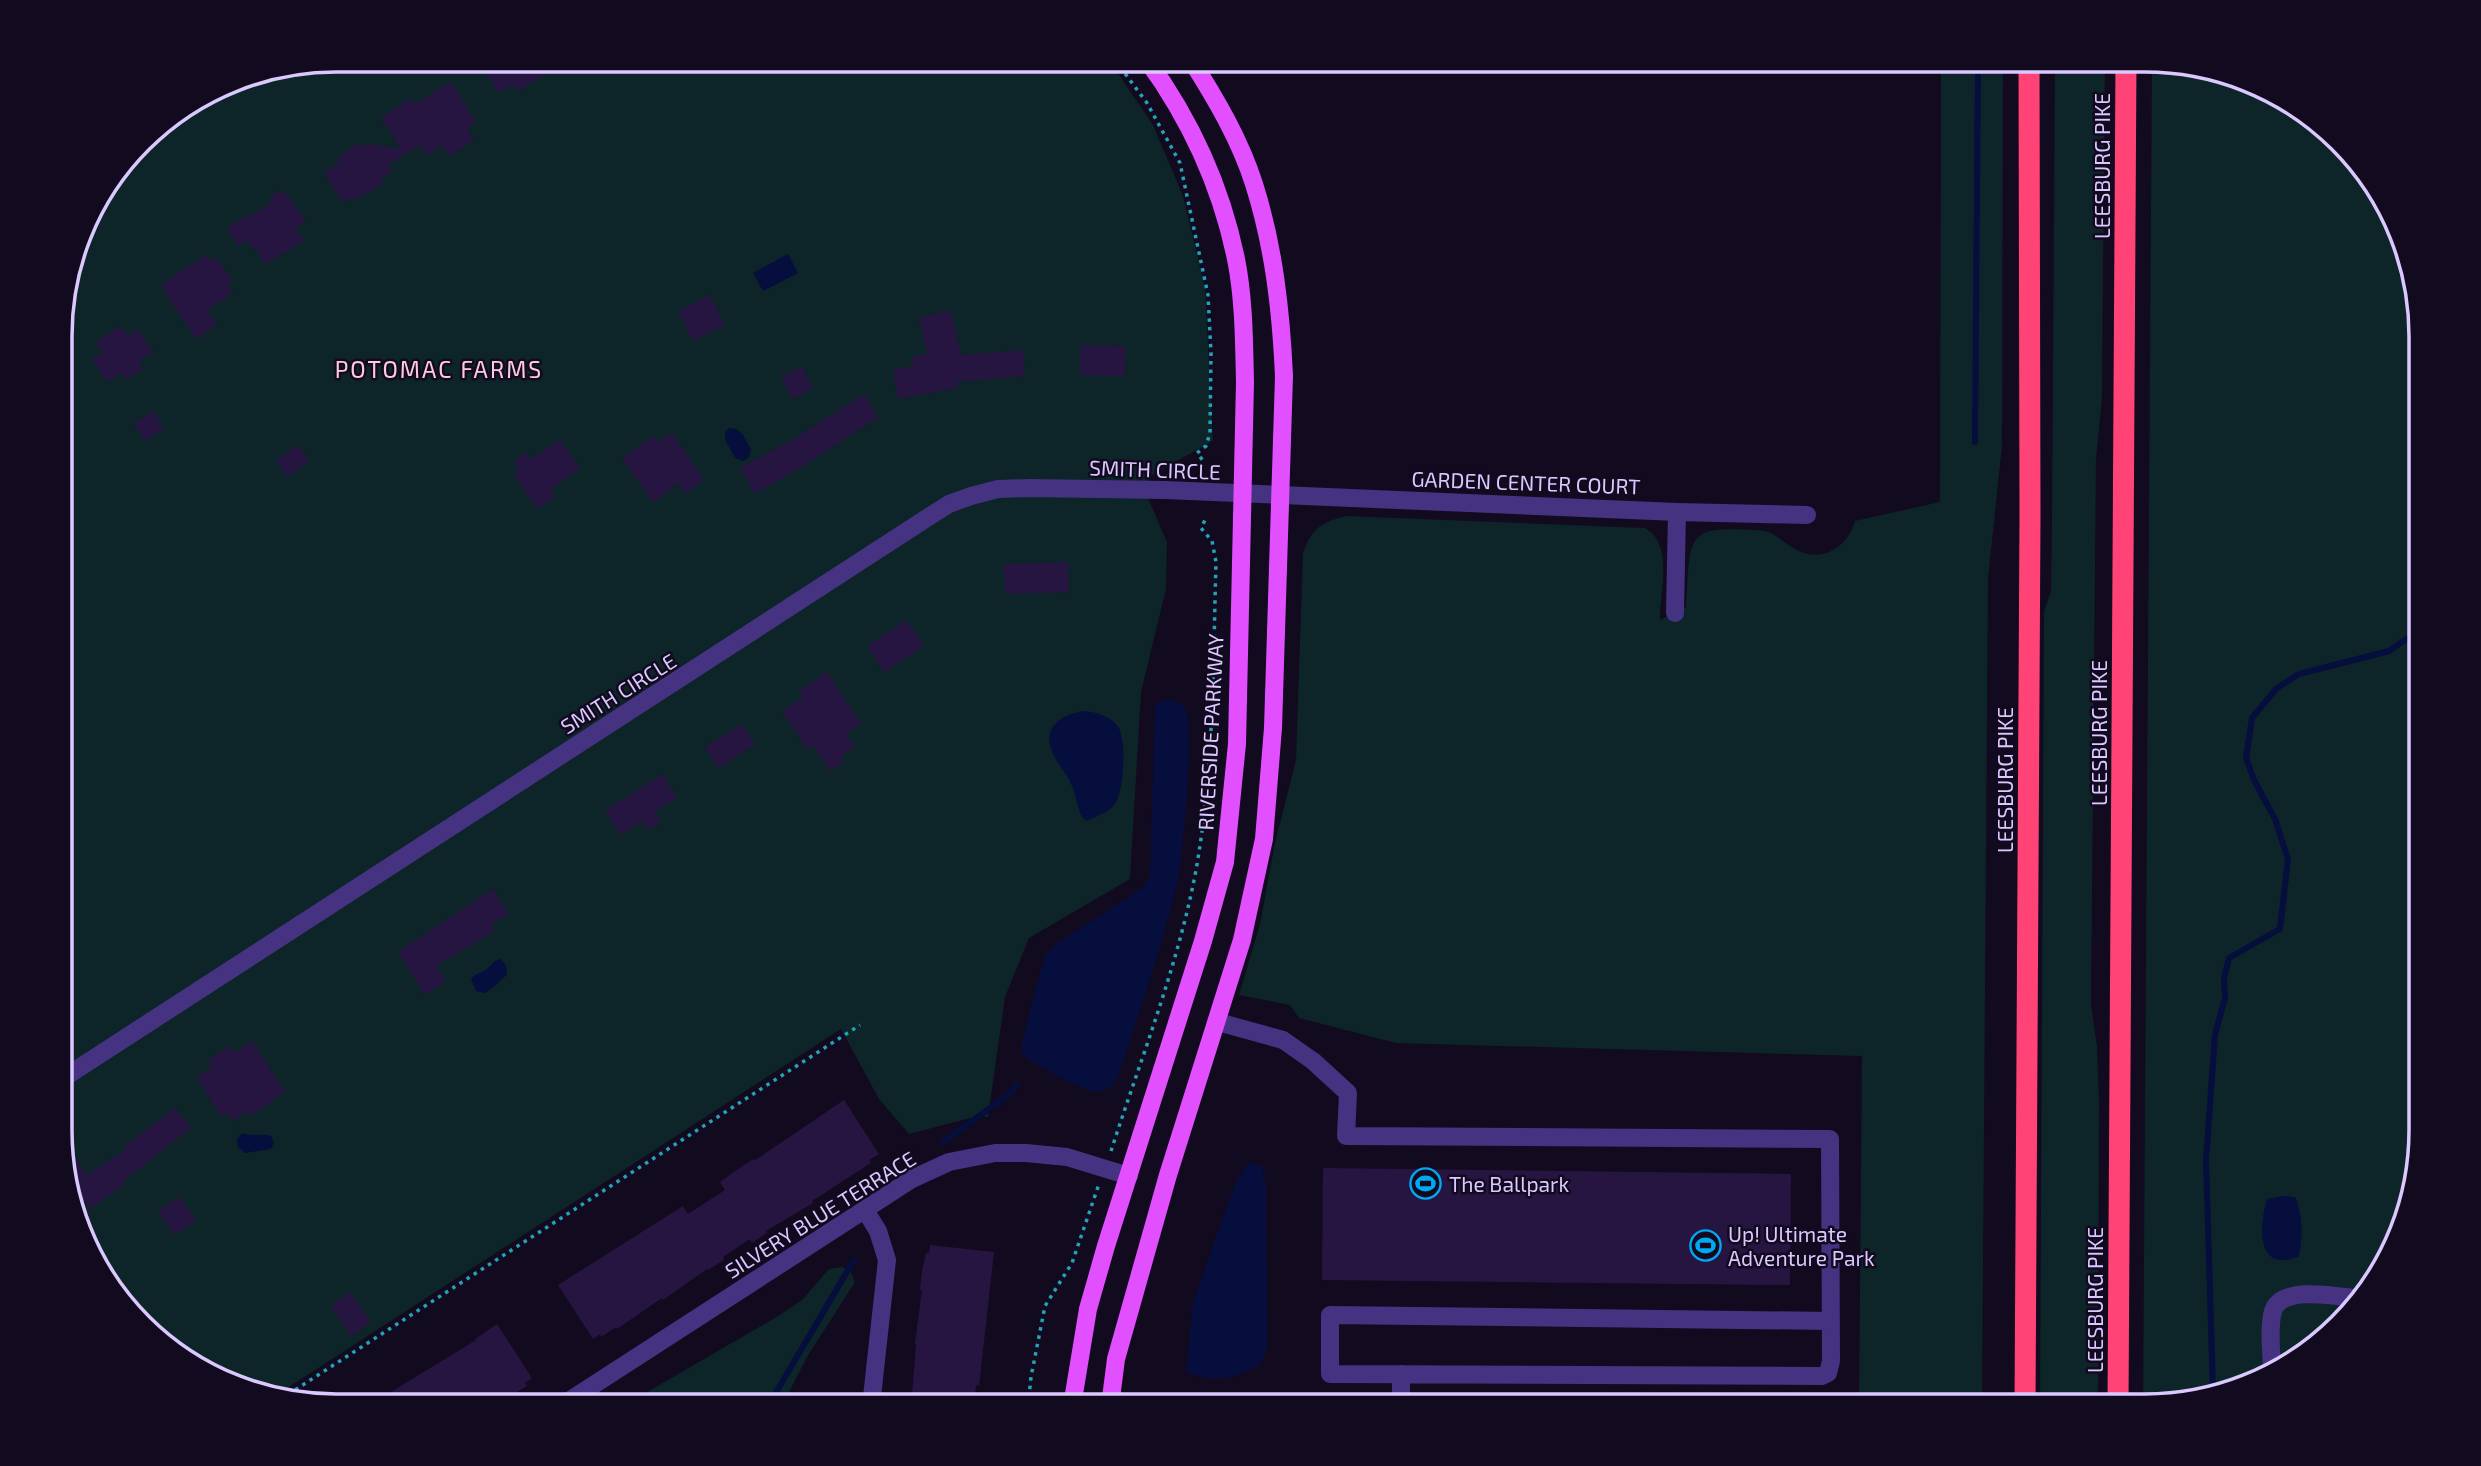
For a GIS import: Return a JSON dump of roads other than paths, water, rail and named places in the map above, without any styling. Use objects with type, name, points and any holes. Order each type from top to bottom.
[{"type":"highway","name":"LEESBURG PIKE","points":[[2025,1394],[2030,516],[2029,72]]},
{"type":"highway","name":"LEESBURG PIKE","points":[[2118,1394],[2126,72]]},
{"type":"main road","name":"RIVERSIDE PARKWAY","points":[[1074,1394],[1088,1309],[1105,1246],[1203,941],[1225,862],[1237,744],[1245,382],[1243,325],[1236,260],[1224,210],[1209,167],[1174,99],[1155,72]]},
{"type":"main road","points":[[1112,1394],[1116,1359],[1140,1269],[1218,1022],[1252,902],[1268,805],[1273,728],[1284,376],[1282,317],[1275,269],[1254,183],[1231,129],[1199,72]]},
{"type":"street","name":"SMITH CIRCLE","points":[[72,1073],[949,504],[998,489],[1019,488],[1165,489],[1242,494]]},
{"type":"street","name":"GARDEN CENTER COURT","points":[[1242,494],[1807,515]]},
{"type":"street","points":[[1675,613],[1677,512]]},
{"type":"street","points":[[1218,1022],[1283,1041],[1313,1061],[1348,1093],[1346,1136],[1830,1139],[1831,1321],[1831,1361],[1828,1373],[1822,1376],[1330,1374],[1330,1315],[1831,1321]]},
{"type":"street","name":"SILVERY BLUE TERRACE","points":[[580,1394],[912,1179],[949,1162],[996,1153],[1040,1154],[1067,1157],[1129,1176]]},
{"type":"street","points":[[865,1210],[878,1231],[887,1260],[872,1394]]},
{"type":"street","points":[[2272,1362],[2272,1315],[2283,1299],[2305,1294],[2350,1297]]},
{"type":"street","points":[[1401,1374],[1401,1394]]},
{"type":"waterway","points":[[1975,442],[1978,72]]},
{"type":"waterway","points":[[2213,1385],[2206,1160],[2215,1035],[2225,998],[2224,978],[2229,958],[2280,929],[2288,859],[2275,819],[2254,780],[2246,758],[2252,718],[2277,688],[2299,674],[2389,651],[2409,637]]},
{"type":"waterway","points":[[943,1142],[1008,1095],[1017,1085]]},
{"type":"waterway","points":[[775,1394],[854,1260]]},
{"type":"place","name":"The Ballpark","points":[[1426,1183]]},
{"type":"place","name":"Up! Ultimate Adventure Park","points":[[1705,1245]]},
{"type":"district","name":"POTOMAC FARMS","points":[[439,369]]}]
